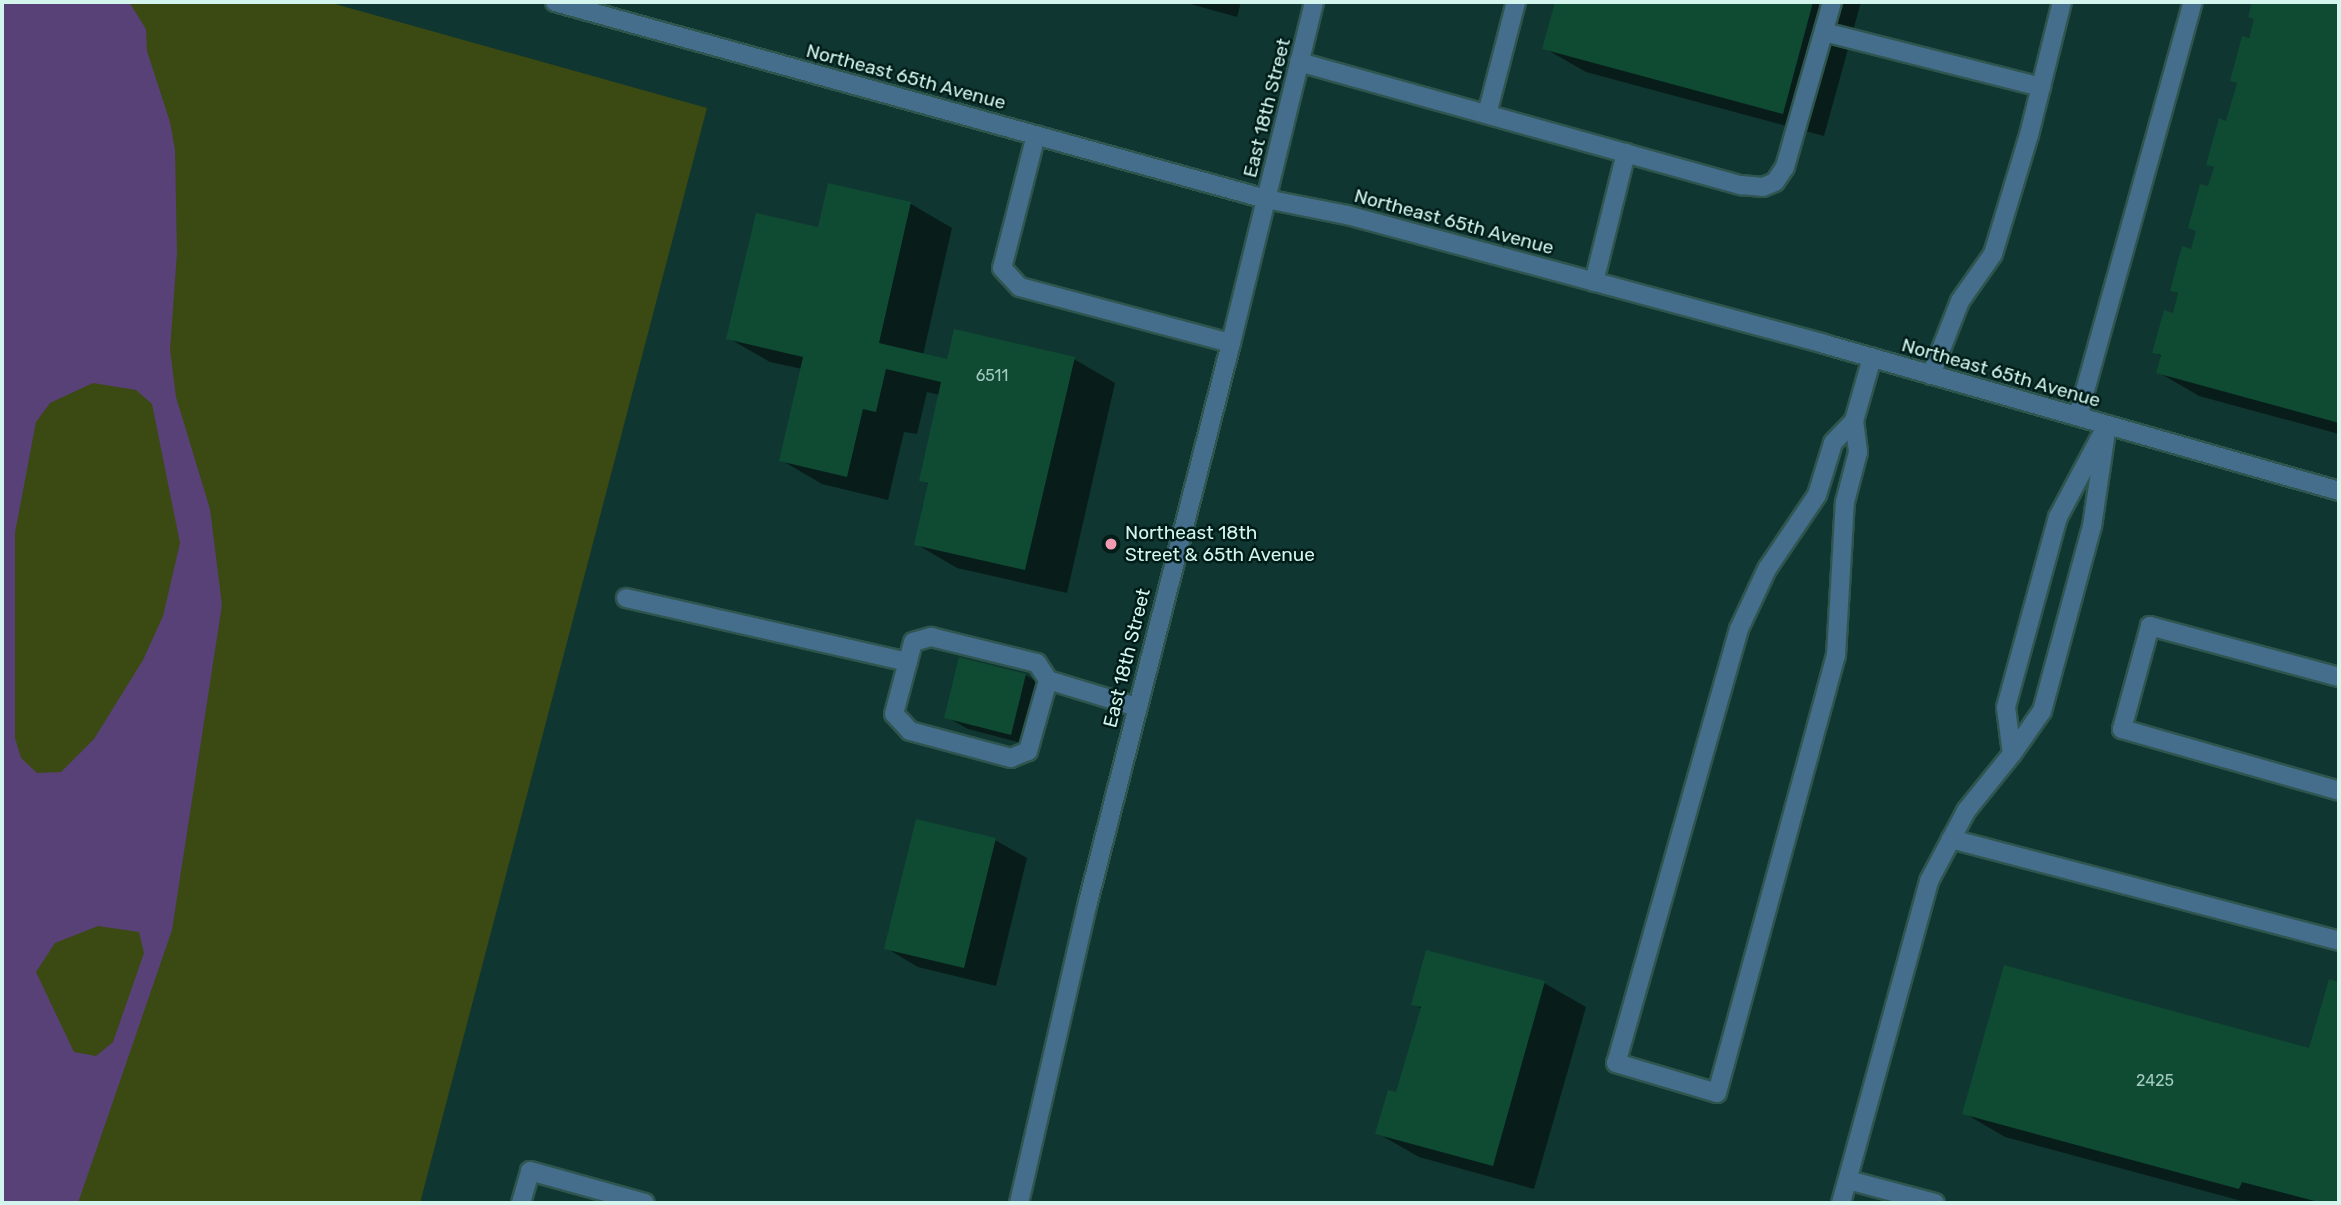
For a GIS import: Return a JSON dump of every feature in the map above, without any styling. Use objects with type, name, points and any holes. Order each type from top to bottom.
[{"type":"street","name":"Northeast 65th Avenue","points":[[555,2],[1266,199],[1347,215],[1872,358],[2339,491]]},
{"type":"street","name":"East 18th Street","points":[[1019,1203],[1080,933],[1231,343],[1314,2]]},
{"type":"street","points":[[1487,114],[1516,2]]},
{"type":"street","points":[[1299,62],[1741,185],[1763,187],[1775,182],[1785,167],[1832,2]]},
{"type":"street","points":[[1931,375],[1960,300],[1993,254],[2041,87],[2062,2]]},
{"type":"street","points":[[2078,416],[2193,2]]},
{"type":"street","points":[[1824,32],[2041,87]]},
{"type":"street","points":[[1036,135],[1002,268],[1020,287],[1231,343]]},
{"type":"street","points":[[1594,282],[1626,153]]},
{"type":"street","points":[[1854,421],[1833,443],[1817,495],[1767,569],[1739,629],[1616,1063],[1717,1093],[1836,656],[1845,502],[1858,452],[1854,421],[1872,358]]},
{"type":"street","points":[[2012,754],[2006,707],[2058,517],[2107,425]]},
{"type":"street","points":[[1841,1203],[1928,881],[1966,811],[2012,754],[2042,711],[2092,526],[2107,425]]},
{"type":"street","points":[[626,598],[908,662]]},
{"type":"street","points":[[2339,677],[2150,626],[2122,729],[2339,791]]},
{"type":"street","points":[[1048,680],[1028,751],[1011,758],[910,731],[894,714],[913,642],[931,637],[1037,663],[1048,680],[1137,707]]},
{"type":"street","points":[[1951,839],[2339,941]]},
{"type":"street","points":[[521,1203],[530,1171],[645,1203]]},
{"type":"street","points":[[1847,1180],[1935,1203]]},
{"type":"green space","points":[[2,2],[328,2],[707,108],[420,1203],[2,1203]]},
{"type":"shaded area","points":[[2,2],[129,2],[146,29],[147,51],[170,122],[175,150],[177,253],[170,350],[176,397],[210,509],[222,605],[172,930],[78,1203],[2,1203]],"holes":[[[93,383],[136,390],[152,404],[180,543],[163,616],[143,660],[94,739],[61,772],[37,773],[21,758],[15,738],[15,533],[36,422],[50,403]],[[98,926],[139,932],[144,953],[113,1042],[96,1056],[74,1052],[36,972],[55,943]]]},
{"type":"building","points":[[1555,2],[1813,2],[1783,114],[1542,49]]},
{"type":"building","points":[[2252,2],[2339,2],[2339,423],[2156,373],[2161,355],[2152,353],[2164,310],[2173,313],[2178,293],[2170,291],[2182,246],[2191,249],[2196,231],[2188,228],[2200,184],[2208,186],[2214,167],[2206,165],[2219,118],[2226,121],[2237,83],[2230,81],[2242,36],[2249,38],[2254,19],[2248,17]]},
{"type":"building","points":[[828,183],[911,202],[879,343],[947,359],[954,329],[1075,357],[1025,570],[914,545],[928,483],[919,481],[941,382],[886,369],[876,412],[863,409],[847,477],[779,461],[803,357],[726,339],[756,213],[818,227]]},
{"type":"building","points":[[959,657],[1026,674],[1011,735],[944,718]]},
{"type":"building","points":[[916,819],[996,838],[964,968],[884,949]]},
{"type":"building","points":[[1426,950],[1545,981],[1493,1166],[1375,1134],[1388,1090],[1396,1092],[1421,1007],[1411,1005]]},
{"type":"building","points":[[2004,965],[2309,1048],[2329,979],[2339,982],[2339,1203],[2322,1203],[2242,1182],[2239,1189],[1962,1114]]},
{"type":"place","name":"Northeast 18th Street & 65th Avenue","points":[[1111,544]]}]
